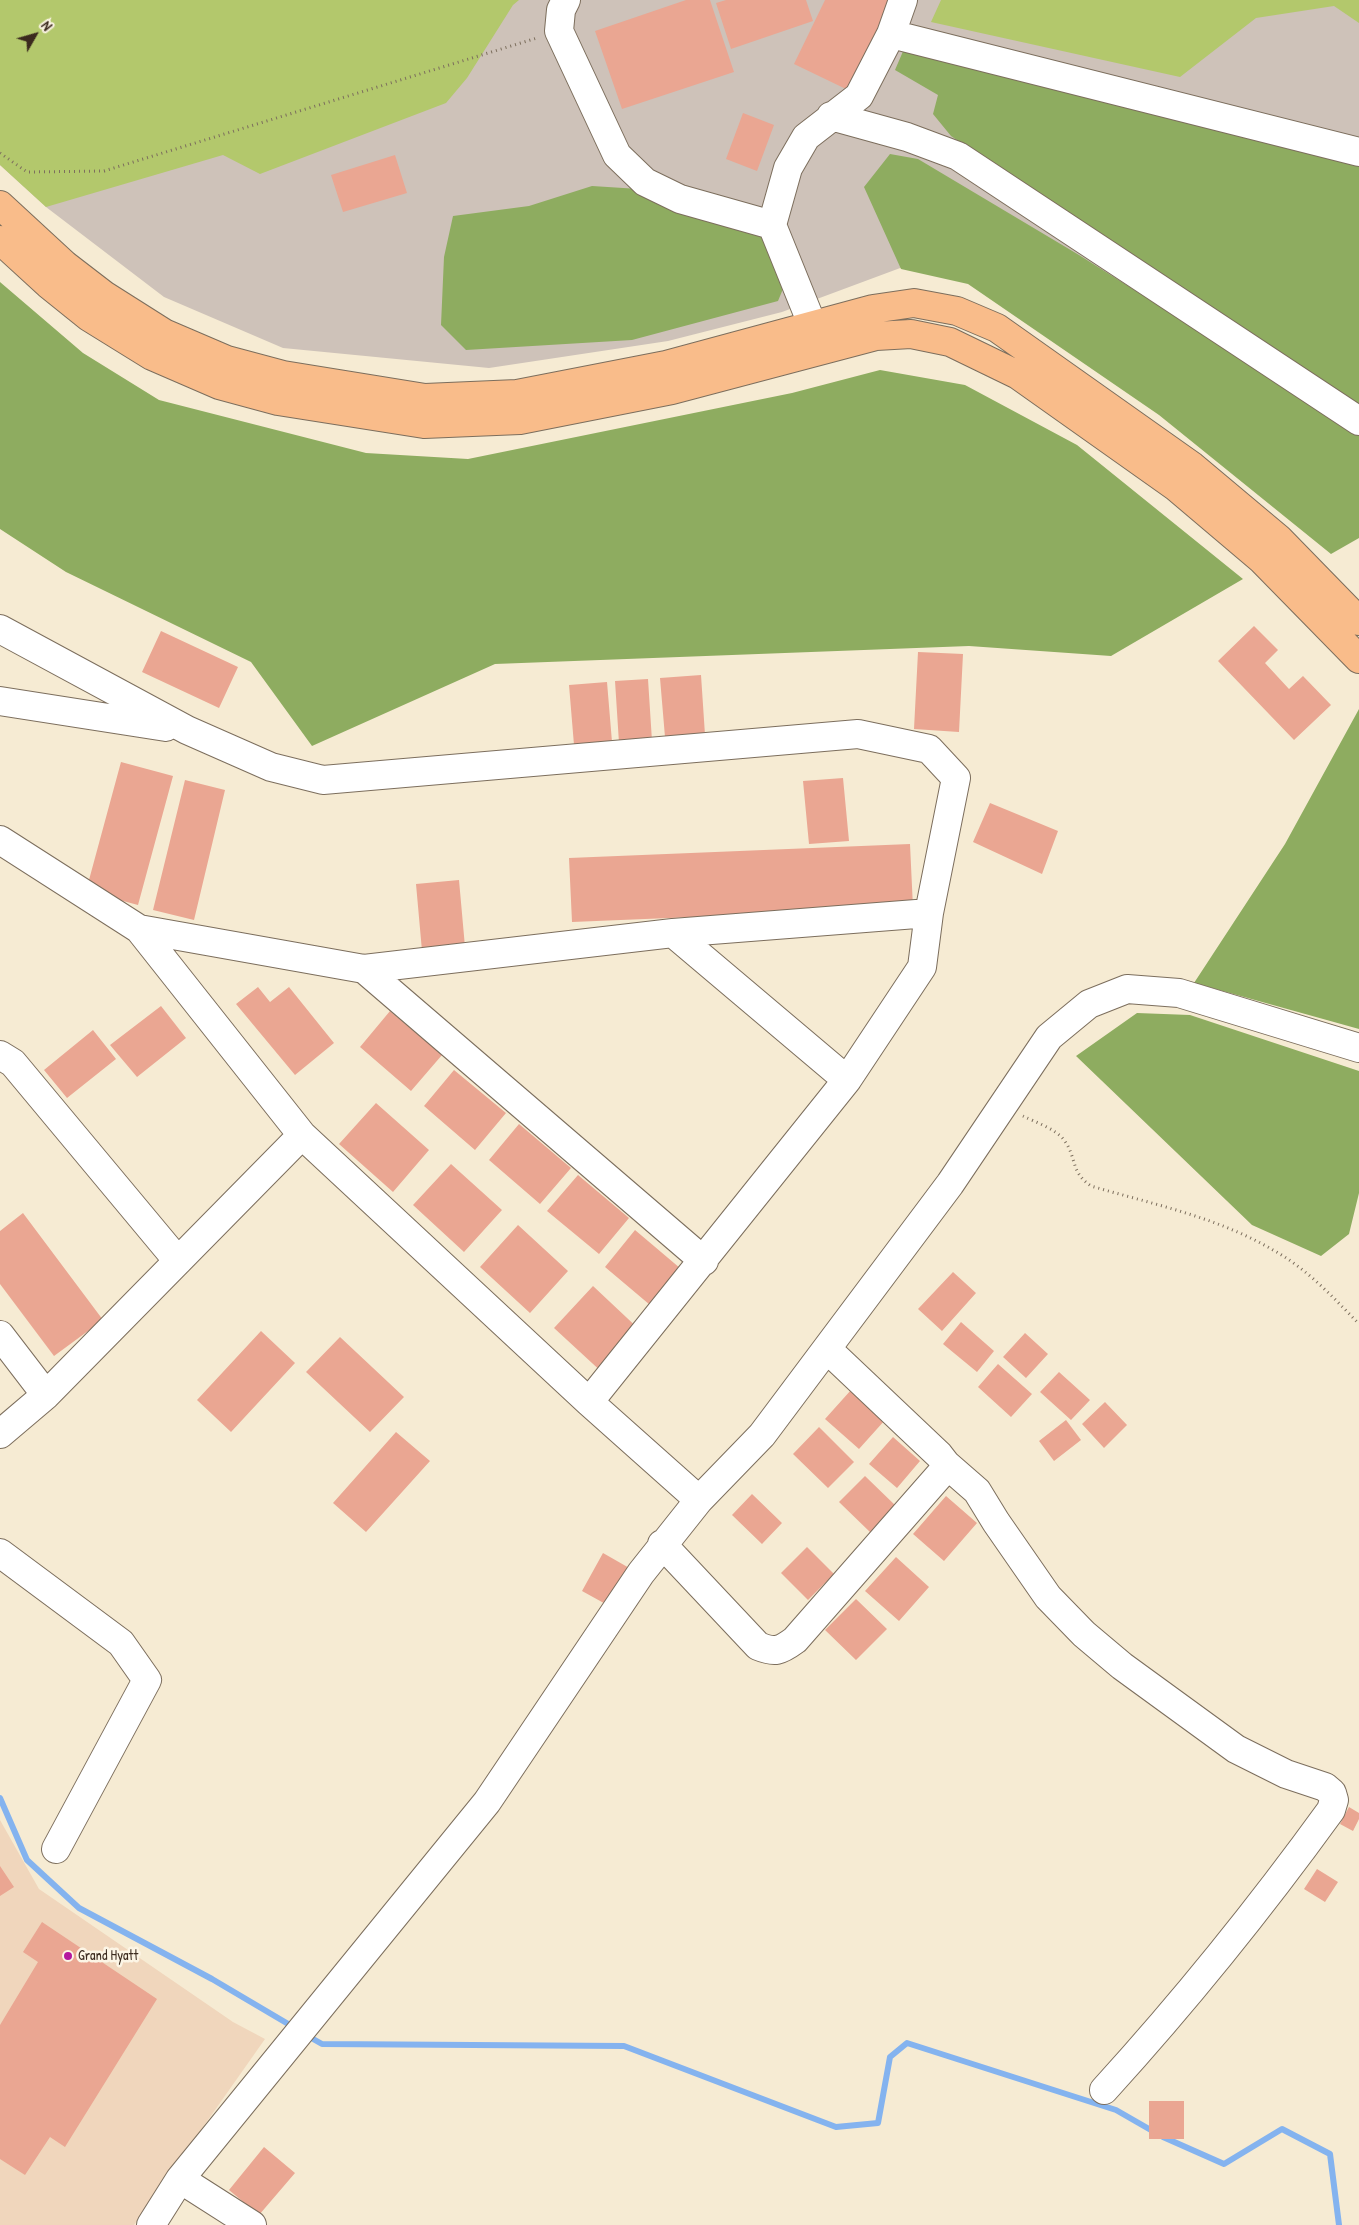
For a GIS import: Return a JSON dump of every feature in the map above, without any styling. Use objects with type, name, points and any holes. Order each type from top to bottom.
[{"type":"main road","points":[[0,204],[65,265],[104,295],[164,332],[227,360],[283,375],[425,398],[526,392],[666,365],[812,324],[874,309],[914,303],[957,311],[997,328],[1192,466],[1279,539],[1359,621]]},
{"type":"main road","points":[[0,240],[48,284],[89,317],[152,356],[219,385],[278,401],[424,424],[520,420],[653,394],[876,336],[911,334],[950,342],[1018,375],[1176,487],[1262,559],[1359,659]]},
{"type":"street","points":[[566,0],[561,10],[559,31],[617,155],[646,182],[680,199],[772,225]]},
{"type":"street","points":[[812,324],[772,225],[788,168],[806,137],[859,96],[891,34],[903,0]]},
{"type":"street","points":[[891,34],[1359,152]]},
{"type":"street","points":[[831,116],[906,137],[958,156],[1359,421]]},
{"type":"street","points":[[0,630],[187,730],[271,767],[323,780],[858,734],[929,749],[956,778],[929,912],[922,967],[847,1080],[704,1261],[589,1402]]},
{"type":"street","points":[[0,701],[187,730]]},
{"type":"street","points":[[0,840],[140,929],[302,1134],[589,1402],[699,1500]]},
{"type":"street","points":[[140,929],[364,968],[673,933],[929,912]]},
{"type":"street","points":[[673,933],[847,1080]]},
{"type":"street","points":[[364,968],[704,1261]]},
{"type":"street","points":[[151,2225],[180,2179],[487,1802],[662,1544],[699,1500],[762,1435],[950,1184],[1050,1037],[1089,1004],[1127,989],[1179,993],[1359,1048]]},
{"type":"street","points":[[0,1055],[13,1063],[178,1261]]},
{"type":"street","points":[[0,1434],[46,1395],[302,1134]]},
{"type":"street","points":[[0,1335],[46,1395]]},
{"type":"street","points":[[827,1349],[939,1455],[946,1464],[965,1478],[977,1491],[1048,1597],[1084,1634],[1122,1666],[1236,1749],[1286,1774],[1325,1787],[1332,1793],[1334,1800],[1331,1810],[1268,1896],[1176,2011],[1104,2090]]},
{"type":"street","points":[[662,1544],[758,1646],[771,1651],[783,1649],[795,1640],[808,1626],[945,1468],[946,1464]]},
{"type":"street","points":[[0,1553],[121,1643],[147,1680],[56,1850]]},
{"type":"street","points":[[180,2179],[252,2225]]},
{"type":"path","points":[[0,153],[27,172],[104,171],[559,31]]},
{"type":"path","points":[[1003,1106],[1063,1138],[1070,1150],[1080,1179],[1091,1186],[1231,1229],[1274,1250],[1326,1288],[1359,1324]]},
{"type":"shaded area","points":[[0,0],[1359,0],[1359,498],[962,245],[782,312],[668,341],[489,368],[283,348],[164,297],[46,207],[0,165]]},
{"type":"shaded area","name":"Grand Hyatt","points":[[0,1820],[39,1889],[233,2022],[265,2039],[134,2225],[0,2225]]},
{"type":"green space","points":[[0,0],[519,0],[513,5],[467,78],[446,103],[260,174],[223,155],[46,207],[0,165]]},
{"type":"green space","points":[[941,0],[1359,0],[1359,23],[1334,6],[1256,18],[1180,77],[931,22]]},
{"type":"green space","points":[[904,49],[1359,165],[1359,409],[1072,220],[951,136],[933,114],[938,95],[895,70]]},
{"type":"green space","points":[[890,154],[918,159],[1079,255],[1359,432],[1359,538],[1331,554],[1159,415],[968,284],[901,269],[864,187]]},
{"type":"green space","points":[[592,186],[639,189],[709,222],[772,240],[785,284],[778,301],[632,340],[466,350],[441,325],[444,257],[453,216],[529,206]]},
{"type":"green space","points":[[0,282],[83,353],[159,400],[366,453],[468,459],[792,393],[880,370],[965,385],[1077,445],[1243,579],[1111,656],[969,646],[495,664],[312,746],[251,662],[66,572],[0,529]]},
{"type":"green space","points":[[1359,709],[1359,1029],[1194,983],[1285,844]]},
{"type":"green space","points":[[1137,1013],[1190,1015],[1359,1071],[1359,1193],[1349,1234],[1321,1256],[1252,1225],[1076,1056]]},
{"type":"building","points":[[686,0],[710,0],[734,72],[622,109],[595,31]]},
{"type":"building","points":[[726,0],[806,0],[813,21],[731,49],[716,3]]},
{"type":"building","points":[[825,0],[892,0],[848,90],[794,64]]},
{"type":"building","points":[[743,113],[774,125],[757,171],[726,159]]},
{"type":"building","points":[[395,155],[407,193],[343,212],[331,175]]},
{"type":"building","points":[[1254,626],[1278,650],[1265,663],[1289,689],[1303,676],[1331,705],[1294,740],[1218,661]]},
{"type":"building","points":[[161,631],[238,667],[219,708],[142,672]]},
{"type":"building","points":[[918,652],[963,654],[959,732],[914,729]]},
{"type":"building","points":[[701,675],[705,735],[665,737],[660,678]]},
{"type":"building","points":[[648,679],[652,741],[619,743],[615,681]]},
{"type":"building","points":[[607,682],[612,742],[574,745],[569,685]]},
{"type":"building","points":[[121,762],[173,776],[138,905],[86,891]]},
{"type":"building","points":[[843,778],[849,841],[809,844],[803,781]]},
{"type":"building","points":[[185,780],[225,790],[194,920],[153,910]]},
{"type":"building","points":[[990,803],[1058,831],[1042,874],[973,842]]},
{"type":"building","points":[[910,844],[913,908],[572,922],[569,858]]},
{"type":"building","points":[[459,880],[465,947],[422,951],[416,884]]},
{"type":"building","points":[[258,987],[270,1002],[289,987],[334,1043],[295,1075],[236,1004]]},
{"type":"building","points":[[161,1006],[186,1038],[137,1077],[110,1045]]},
{"type":"building","points":[[390,1011],[442,1055],[411,1091],[360,1047]]},
{"type":"building","points":[[93,1030],[116,1059],[67,1098],[44,1070]]},
{"type":"building","points":[[454,1070],[506,1113],[475,1150],[424,1106]]},
{"type":"building","points":[[376,1103],[429,1150],[393,1192],[339,1144]]},
{"type":"building","points":[[519,1124],[571,1168],[540,1204],[489,1160]]},
{"type":"building","points":[[451,1164],[502,1210],[464,1252],[413,1205]]},
{"type":"building","points":[[578,1175],[629,1218],[599,1254],[547,1211]]},
{"type":"building","points":[[23,1213],[103,1320],[54,1356],[0,1284],[0,1231]]},
{"type":"building","points":[[518,1225],[568,1271],[530,1313],[480,1267]]},
{"type":"building","points":[[635,1230],[687,1274],[656,1310],[605,1267]]},
{"type":"building","points":[[953,1272],[976,1293],[942,1331],[918,1309]]},
{"type":"building","points":[[593,1286],[643,1333],[605,1375],[554,1328]]},
{"type":"building","points":[[961,1322],[994,1351],[977,1372],[943,1344]]},
{"type":"building","points":[[261,1331],[295,1363],[231,1432],[197,1400]]},
{"type":"building","points":[[1025,1333],[1048,1354],[1026,1378],[1003,1357]]},
{"type":"building","points":[[340,1337],[404,1397],[370,1432],[306,1372]]},
{"type":"building","points":[[998,1364],[1032,1394],[1011,1417],[978,1387]]},
{"type":"building","points":[[1059,1372],[1090,1400],[1071,1420],[1040,1392]]},
{"type":"building","points":[[851,1390],[885,1420],[859,1449],[825,1419]]},
{"type":"building","points":[[1105,1402],[1127,1425],[1104,1448],[1082,1424]]},
{"type":"building","points":[[1066,1420],[1081,1440],[1054,1461],[1039,1441]]},
{"type":"building","points":[[819,1427],[854,1462],[828,1488],[793,1454]]},
{"type":"building","points":[[396,1432],[430,1461],[366,1532],[333,1503]]},
{"type":"building","points":[[893,1437],[920,1461],[897,1488],[869,1464]]},
{"type":"building","points":[[865,1476],[898,1508],[872,1534],[839,1502]]},
{"type":"building","points":[[752,1494],[782,1523],[762,1544],[732,1515]]},
{"type":"building","points":[[946,1496],[977,1523],[944,1561],[913,1534]]},
{"type":"building","points":[[807,1547],[834,1574],[808,1600],[781,1573]]},
{"type":"building","points":[[603,1553],[631,1569],[611,1607],[582,1591]]},
{"type":"building","points":[[896,1557],[929,1587],[899,1621],[865,1591]]},
{"type":"building","points":[[856,1599],[887,1629],[856,1660],[825,1630]]},
{"type":"building","points":[[1349,1807],[1359,1813],[1359,1819],[1353,1831],[1340,1824]]},
{"type":"building","points":[[0,1866],[14,1887],[0,1896]]},
{"type":"building","points":[[1317,1869],[1338,1882],[1325,1902],[1304,1889]]},
{"type":"building","points":[[42,1922],[157,1999],[65,2147],[50,2137],[25,2175],[0,2159],[0,2025],[38,1962],[23,1952]]},
{"type":"building","points":[[1149,2101],[1184,2101],[1184,2139],[1149,2139]]},
{"type":"building","points":[[264,2147],[295,2173],[259,2215],[229,2190]]},
{"type":"waterway","points":[[0,1798],[27,1860],[79,1908],[212,1979],[295,2028]]},
{"type":"waterway","points":[[306,2035],[322,2044],[624,2046],[836,2127],[878,2123],[890,2057],[907,2043],[1116,2110],[1163,2137],[1224,2164],[1282,2129],[1330,2154],[1339,2225]]},
{"type":"place","name":"Grand Hyatt","points":[[68,1956]]}]
